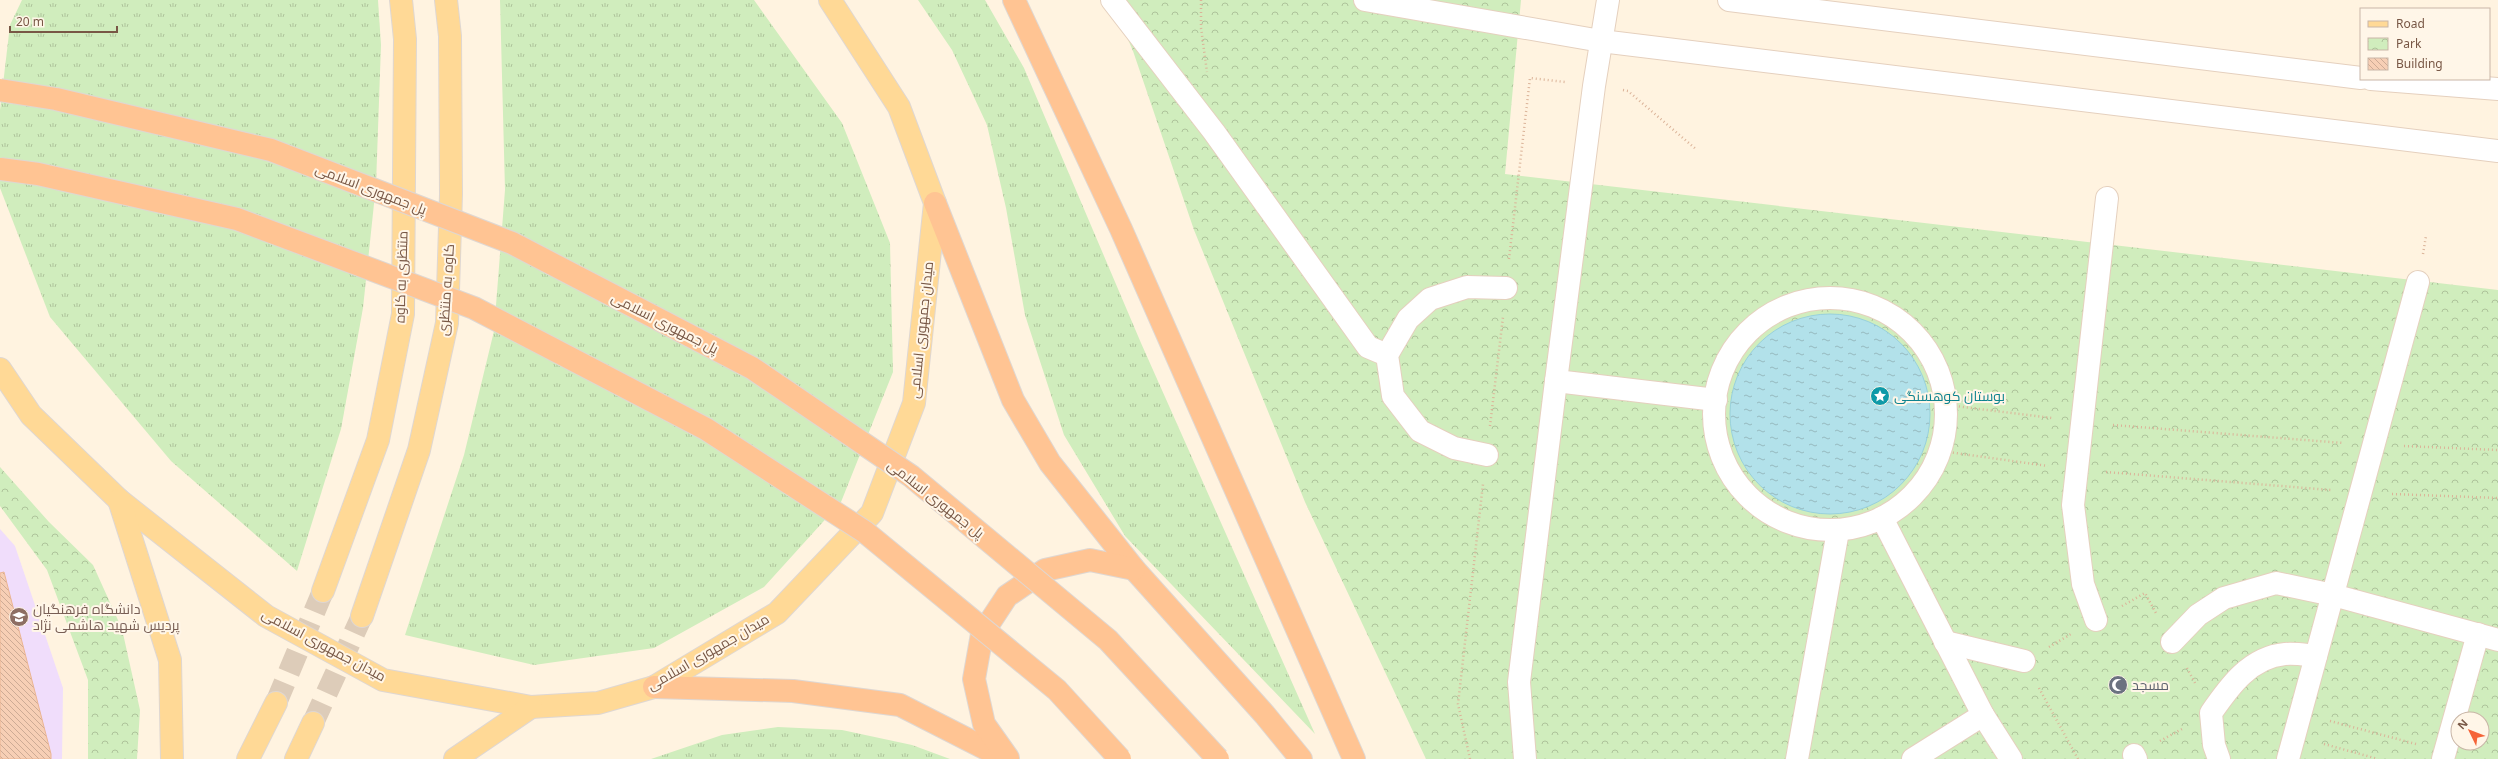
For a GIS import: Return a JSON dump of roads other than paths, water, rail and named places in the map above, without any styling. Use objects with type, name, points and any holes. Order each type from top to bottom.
[{"type":"highway","points":[[1014,0],[1121,229],[1354,759]]},
{"type":"highway","name":"پل جمهوری اسلامی","points":[[0,90],[56,99],[271,150],[512,243],[752,368],[911,476],[1108,640],[1218,759]]},
{"type":"highway","points":[[0,169],[38,174],[237,219],[474,308],[692,422],[866,532],[1057,690],[1120,759]]},
{"type":"highway","points":[[935,203],[1013,400],[1050,463],[1134,569],[1265,716],[1301,759]]},
{"type":"highway","points":[[1007,759],[984,724],[974,679],[982,634],[1007,596],[1045,570],[1052,568],[1090,560],[1134,569]]},
{"type":"highway","points":[[654,687],[793,691],[900,705],[1007,759]]},
{"type":"main road","name":"منتظری به کاوه","points":[[323,591],[378,440],[403,314],[405,39],[401,0]]},
{"type":"main road","name":"کاوه به منتظری","points":[[362,616],[418,450],[447,323],[451,186],[450,36],[446,0]]},
{"type":"main road","name":"میدان جمهوری اسلامی","points":[[0,370],[31,415],[119,500],[266,616],[384,680],[531,707],[598,704],[654,687],[777,612],[872,513],[914,403],[935,203],[899,107],[830,0]]},
{"type":"main road","points":[[119,500],[170,660],[172,759]]},
{"type":"main road","points":[[248,759],[276,703]]},
{"type":"main road","points":[[455,759],[531,707]]},
{"type":"main road","points":[[296,759],[314,723]]},
{"type":"street","points":[[1112,0],[1214,132],[1368,347],[1387,354]]},
{"type":"street","points":[[1365,0],[1601,41],[2498,151]]},
{"type":"street","points":[[1525,759],[1520,682],[1556,380],[1601,41],[1608,0]]},
{"type":"street","points":[[1729,0],[2360,78]]},
{"type":"street","points":[[2384,80],[2498,89]]},
{"type":"street","points":[[2096,620],[2083,584],[2073,505],[2107,198]]},
{"type":"street","points":[[2288,759],[2418,282]]},
{"type":"street","points":[[1487,454],[1454,448],[1420,431],[1393,396],[1387,354],[1408,319],[1430,299],[1467,287],[1506,288]]},
{"type":"street","points":[[1822,297],[1867,303],[1907,325],[1935,361],[1947,405],[1941,451],[1919,491],[1882,518],[1838,531],[1793,525],[1754,503],[1726,467],[1713,423],[1716,400],[1719,377],[1742,338],[1778,310],[1822,297]]},
{"type":"street","points":[[1556,380],[1716,400]]},
{"type":"street","points":[[1882,518],[1983,715],[2012,759]]},
{"type":"street","points":[[1797,759],[1838,531]]},
{"type":"street","points":[[2172,642],[2198,615],[2224,598],[2249,589],[2276,583],[2333,595],[2488,637],[2444,755]]},
{"type":"street","points":[[1945,642],[2024,661]]},
{"type":"street","points":[[2219,759],[2214,745],[2211,713],[2230,685],[2255,664],[2285,654],[2316,656]]},
{"type":"street","points":[[1913,759],[1983,715]]},
{"type":"water","points":[[1840,314],[1850,315],[1877,325],[1894,336],[1908,350],[1923,376],[1929,394],[1929,434],[1919,461],[1908,478],[1894,492],[1877,503],[1850,513],[1820,514],[1810,513],[1783,503],[1766,492],[1752,478],[1741,461],[1731,434],[1730,404],[1731,394],[1741,367],[1752,350],[1766,336],[1783,325],[1810,315]]},
{"type":"tunnel","points":[[276,703],[323,591]]},
{"type":"tunnel","points":[[313,723],[362,616]]},
{"type":"place","name":"بوستان کوهسنگی","points":[[1880,396]]},
{"type":"place","name":"دانشگاه فرهنگیان پردیس شهید هاشمی نژاد","points":[[19,617]]},
{"type":"place","name":"مسجد","points":[[2118,685]]}]
